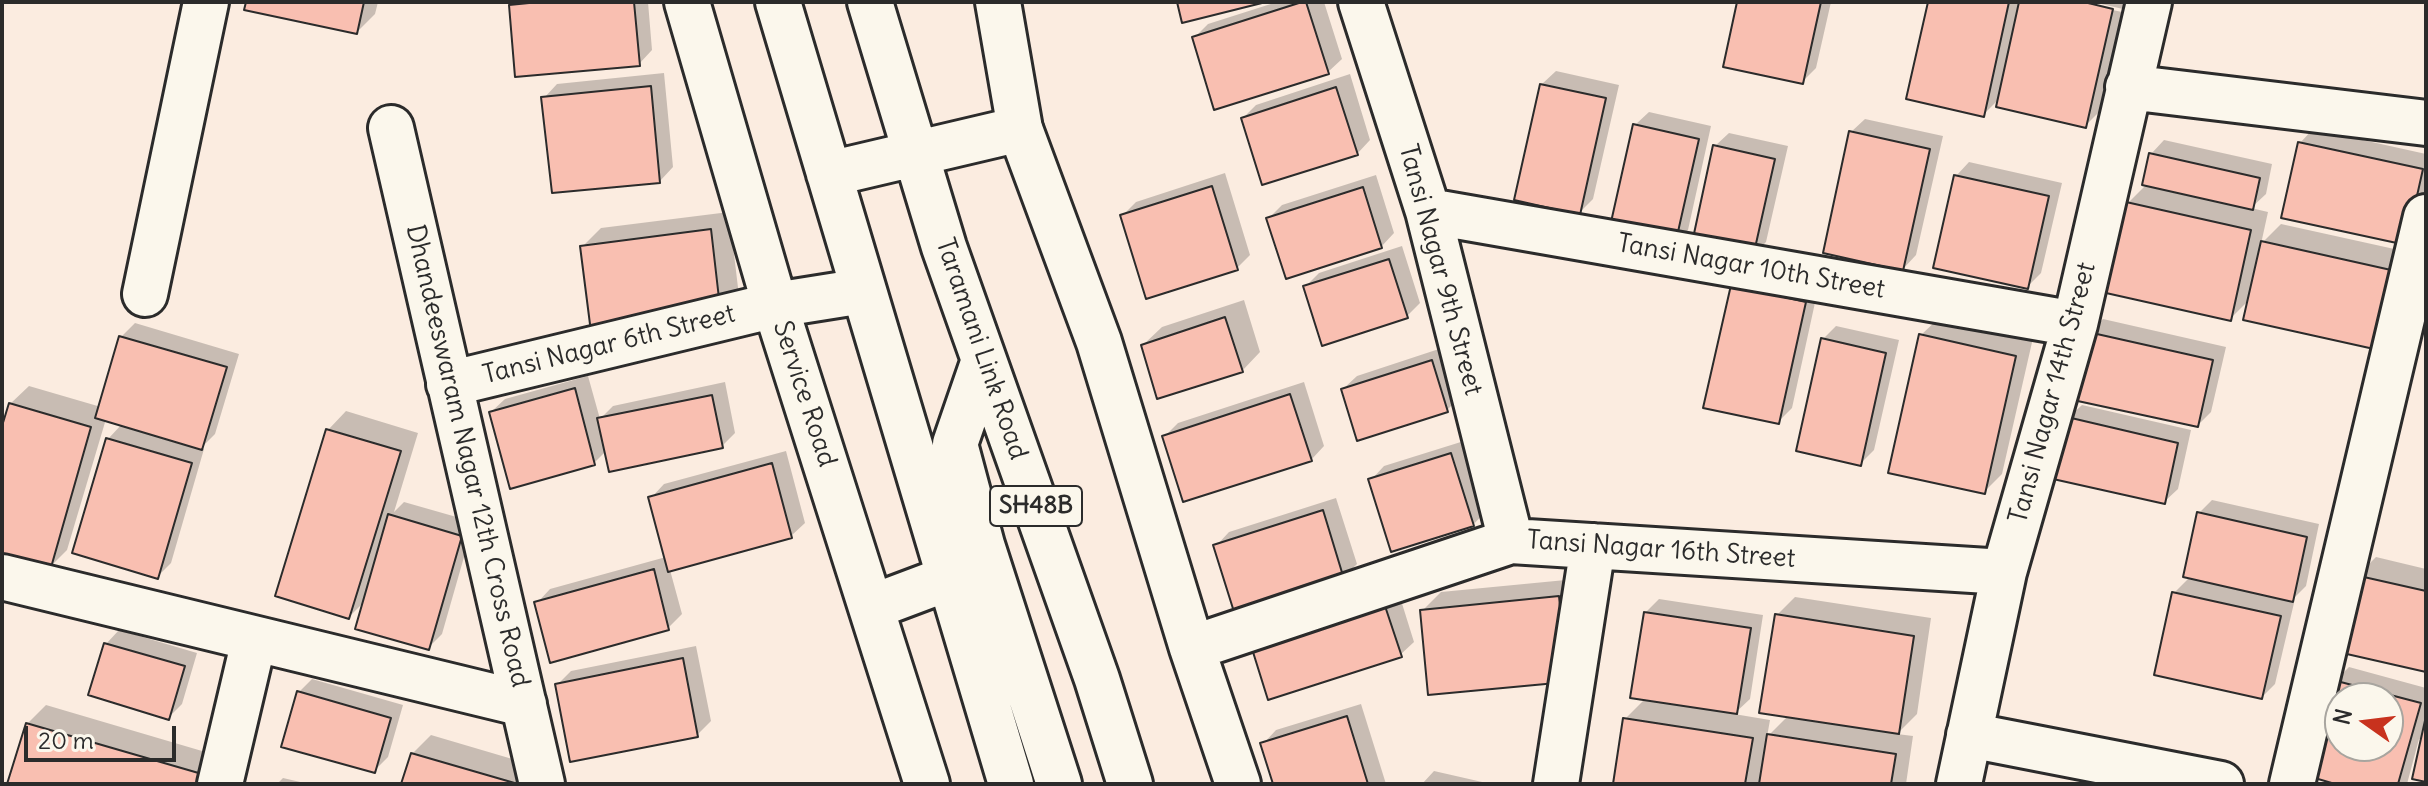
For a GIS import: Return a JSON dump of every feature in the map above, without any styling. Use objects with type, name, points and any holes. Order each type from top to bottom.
[{"type":"street","points":[[145,294],[206,2]]},
{"type":"street","name":"Service Road","points":[[687,2],[775,305],[927,784]]},
{"type":"street","points":[[778,2],[1011,784]]},
{"type":"street","name":"Taramani Link Road","points":[[870,2],[944,247],[1097,679],[1130,784]]},
{"type":"street","points":[[998,2],[1020,129],[1099,342],[1192,648],[1238,784]]},
{"type":"street","name":"Tansi Nagar 9th Street","points":[[1361,2],[1428,211],[1511,541]]},
{"type":"street","name":"Tansi Nagar 14th Street","points":[[1959,784],[2004,572],[2075,324],[2148,2]]},
{"type":"street","points":[[2128,87],[2426,123]]},
{"type":"street","name":"Dhandeeswaram Nagar 12th Cross Road","points":[[391,128],[542,784]]},
{"type":"street","points":[[829,174],[1020,129]]},
{"type":"street","name":"Tansi Nagar 10th Street","points":[[1428,211],[2075,324]]},
{"type":"street","points":[[2292,784],[2426,217]]},
{"type":"street","name":"Tansi Nagar 6th Street","points":[[449,384],[775,305],[863,291]]},
{"type":"street","points":[[984,360],[955,444],[982,545],[1059,784]]},
{"type":"street","name":"Tansi Nagar 16th Street","points":[[1192,648],[1511,541],[2004,572]]},
{"type":"street","points":[[1556,784],[1593,546]]},
{"type":"street","points":[[2,577],[524,704]]},
{"type":"street","points":[[872,607],[949,578]]},
{"type":"street","points":[[220,784],[254,640]]},
{"type":"street","points":[[1969,735],[2221,784]]},
{"type":"building","points":[[246,2],[364,2],[357,34],[244,10]]},
{"type":"building","points":[[634,2],[640,66],[515,77],[509,5]]},
{"type":"building","points":[[1177,2],[1266,2],[1182,23]]},
{"type":"building","points":[[1306,2],[1329,74],[1214,110],[1192,37]]},
{"type":"building","points":[[1737,2],[1821,2],[1803,84],[1723,67]]},
{"type":"building","points":[[1928,2],[2009,2],[1984,117],[1906,99]]},
{"type":"building","points":[[2019,2],[2084,2],[2113,9],[2086,128],[1996,107]]},
{"type":"building","points":[[1540,84],[1606,98],[1580,215],[1514,200]]},
{"type":"building","points":[[651,86],[660,183],[552,193],[541,97]]},
{"type":"building","points":[[1336,87],[1358,155],[1262,185],[1241,118]]},
{"type":"building","points":[[1633,124],[1699,139],[1675,245],[1609,231]]},
{"type":"building","points":[[1849,131],[1930,149],[1903,271],[1823,253]]},
{"type":"building","points":[[2298,142],[2423,169],[2406,245],[2281,218]]},
{"type":"building","points":[[1713,145],[1775,159],[1753,257],[1692,243]]},
{"type":"building","points":[[2149,153],[2260,178],[2253,210],[2142,185]]},
{"type":"building","points":[[1954,175],[2049,196],[2028,289],[1933,268]]},
{"type":"building","points":[[1212,186],[1238,270],[1146,299],[1120,215]]},
{"type":"building","points":[[1363,187],[1382,248],[1286,279],[1266,218]]},
{"type":"building","points":[[2126,202],[2251,230],[2231,321],[2106,293]]},
{"type":"building","points":[[711,229],[721,316],[591,332],[580,246]]},
{"type":"building","points":[[2261,241],[2400,272],[2383,351],[2243,320]]},
{"type":"building","points":[[1389,259],[1408,318],[1322,346],[1303,286]]},
{"type":"building","points":[[1731,285],[1806,302],[1779,424],[1703,408]]},
{"type":"building","points":[[1225,317],[1243,372],[1157,399],[1141,345]]},
{"type":"building","points":[[2088,332],[2213,360],[2198,427],[2073,400]]},
{"type":"building","points":[[1919,334],[2016,356],[1985,494],[1888,473]]},
{"type":"building","points":[[119,336],[227,367],[202,450],[95,418]]},
{"type":"building","points":[[1821,338],[1886,353],[1861,466],[1796,451]]},
{"type":"building","points":[[1432,360],[1448,412],[1357,441],[1341,389]]},
{"type":"building","points":[[575,388],[595,465],[510,489],[489,412]]},
{"type":"building","points":[[1290,394],[1312,461],[1183,502],[1162,436]]},
{"type":"building","points":[[712,395],[723,448],[609,472],[597,418]]},
{"type":"building","points":[[9,403],[91,427],[50,571],[2,557],[2,426]]},
{"type":"building","points":[[2067,417],[2178,443],[2165,504],[2053,479]]},
{"type":"building","points":[[326,429],[401,451],[349,619],[275,596]]},
{"type":"building","points":[[106,438],[192,463],[158,579],[72,553]]},
{"type":"building","points":[[1451,453],[1474,526],[1391,552],[1368,479]]},
{"type":"building","points":[[772,463],[792,538],[668,572],[648,497]]},
{"type":"building","points":[[1323,510],[1344,579],[1235,615],[1213,545]]},
{"type":"building","points":[[2197,512],[2307,537],[2293,602],[2183,577]]},
{"type":"building","points":[[388,514],[462,536],[429,650],[355,629]]},
{"type":"building","points":[[654,569],[669,630],[550,663],[534,602]]},
{"type":"building","points":[[2355,575],[2426,591],[2426,672],[2338,652]]},
{"type":"building","points":[[2172,592],[2281,616],[2262,699],[2154,675]]},
{"type":"building","points":[[1381,594],[1402,657],[1268,700],[1248,636]]},
{"type":"building","points":[[1559,596],[1567,682],[1428,695],[1420,610]]},
{"type":"building","points":[[1644,612],[1751,628],[1737,714],[1630,698]]},
{"type":"building","points":[[1775,614],[1914,636],[1899,734],[1759,713]]},
{"type":"building","points":[[104,643],[185,666],[169,720],[88,695]]},
{"type":"building","points":[[683,658],[698,737],[570,762],[555,684]]},
{"type":"building","points":[[297,691],[391,718],[375,773],[281,747]]},
{"type":"building","points":[[2404,699],[2421,703],[2398,784],[2335,784],[2308,776],[2324,715],[2324,762],[2404,762]]},
{"type":"building","points":[[1347,716],[1368,784],[1273,784],[1260,743]]},
{"type":"building","points":[[2426,716],[2426,782],[2412,779]]},
{"type":"building","points":[[1623,718],[1753,738],[1745,784],[1613,784]]},
{"type":"building","points":[[26,723],[202,774],[199,784],[7,784]]},
{"type":"building","points":[[1767,734],[1896,754],[1891,784],[1759,784]]},
{"type":"building","points":[[411,753],[518,784],[401,784]]}]
